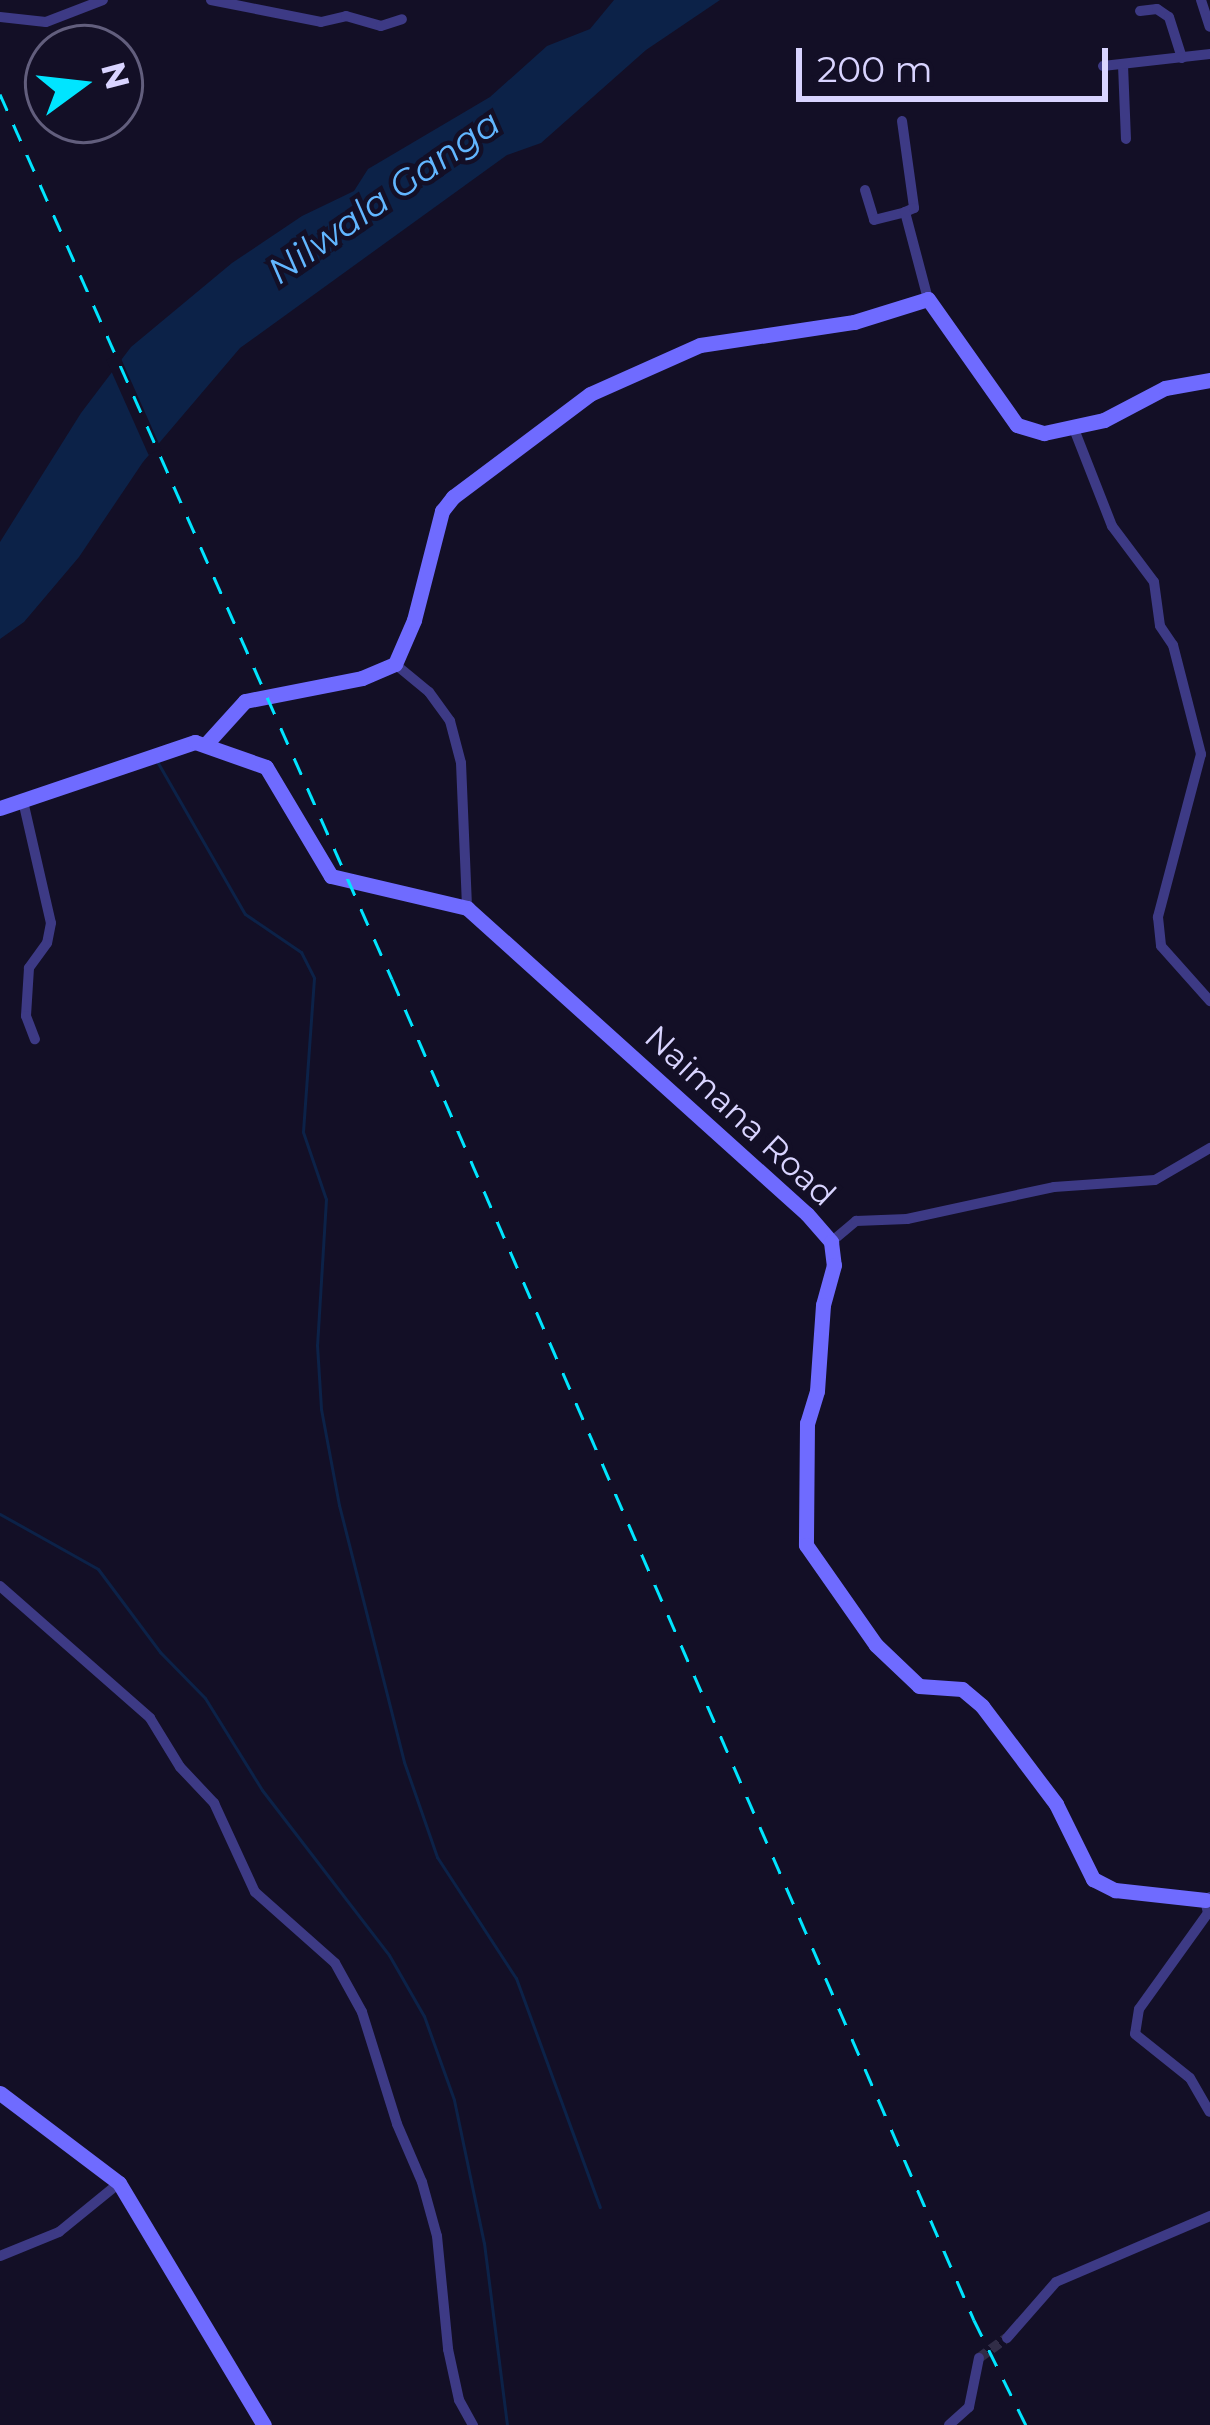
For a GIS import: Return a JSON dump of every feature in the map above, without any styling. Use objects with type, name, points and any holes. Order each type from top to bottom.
[{"type":"street","points":[[0,17],[46,22],[103,0]]},
{"type":"street","points":[[211,0],[321,22],[346,16],[381,26],[402,19]]},
{"type":"street","points":[[1202,0],[1210,27]]},
{"type":"street","points":[[1140,11],[1157,10],[1169,17],[1181,58]]},
{"type":"street","points":[[1102,66],[1210,54]]},
{"type":"street","points":[[1123,65],[1126,139]]},
{"type":"street","points":[[866,190],[874,220],[914,208],[902,121]]},
{"type":"street","points":[[905,212],[928,299],[1017,425],[1044,433],[1074,429],[1165,388],[1210,380]]},
{"type":"street","points":[[0,808],[195,742],[206,744],[245,701],[362,678],[394,664],[414,620],[442,511],[510,450],[597,390],[700,345],[848,322],[928,299]]},
{"type":"street","points":[[1074,429],[1112,526],[1154,582],[1160,626],[1173,645],[1201,754],[1158,917],[1161,946],[1210,1001]]},
{"type":"street","points":[[394,664],[429,692],[450,721],[461,763],[467,908]]},
{"type":"street","name":"Naimana Road","points":[[206,744],[266,766],[331,876],[467,908],[831,1242],[834,1264],[823,1305],[817,1391],[807,1423],[806,1545],[875,1645],[920,1686],[962,1689],[982,1706],[1004,1742],[1056,1804],[1093,1879],[1115,1890],[1208,1898]]},
{"type":"street","points":[[23,801],[51,923],[46,943],[29,968],[26,1016],[35,1040]]},
{"type":"street","points":[[831,1242],[856,1221],[907,1219],[1054,1187],[1155,1180],[1210,1148]]},
{"type":"street","points":[[0,1586],[150,1718],[180,1767],[214,1803],[255,1892],[335,1963],[362,2012],[397,2124],[422,2182],[437,2236],[448,2349],[459,2400],[473,2425]]},
{"type":"street","points":[[1208,1898],[1208,1913],[1139,2009],[1135,2034],[1190,2078],[1210,2112]]},
{"type":"street","points":[[0,2093],[118,2183],[264,2425]]},
{"type":"street","points":[[0,2256],[59,2231],[118,2183]]},
{"type":"street","points":[[1007,2338],[1056,2282],[1210,2216]]},
{"type":"street","points":[[949,2425],[969,2407],[979,2358]]},
{"type":"water","name":"Nilwala Ganga","points":[[614,0],[720,0],[646,50],[541,143],[507,155],[240,348],[143,462],[79,557],[24,622],[0,639],[0,542],[81,413],[131,347],[232,263],[302,216],[354,191],[368,169],[490,97],[547,46],[590,29]]},
{"type":"pier","points":[[119,354],[161,449],[149,455],[106,360]]},
{"type":"waterway","points":[[158,763],[245,914],[301,952],[314,978],[303,1132],[326,1199],[317,1345],[321,1409],[339,1505],[404,1762],[437,1857],[516,1978],[600,2207]]},
{"type":"waterway","points":[[0,1514],[98,1569],[160,1652],[205,1698],[262,1790],[389,1955],[424,2016],[454,2100],[484,2243],[507,2425]]},
{"type":"tunnel","points":[[979,2358],[1007,2338]]},
{"type":"railway","points":[[0,94],[392,979],[974,2320],[1026,2425]]}]
